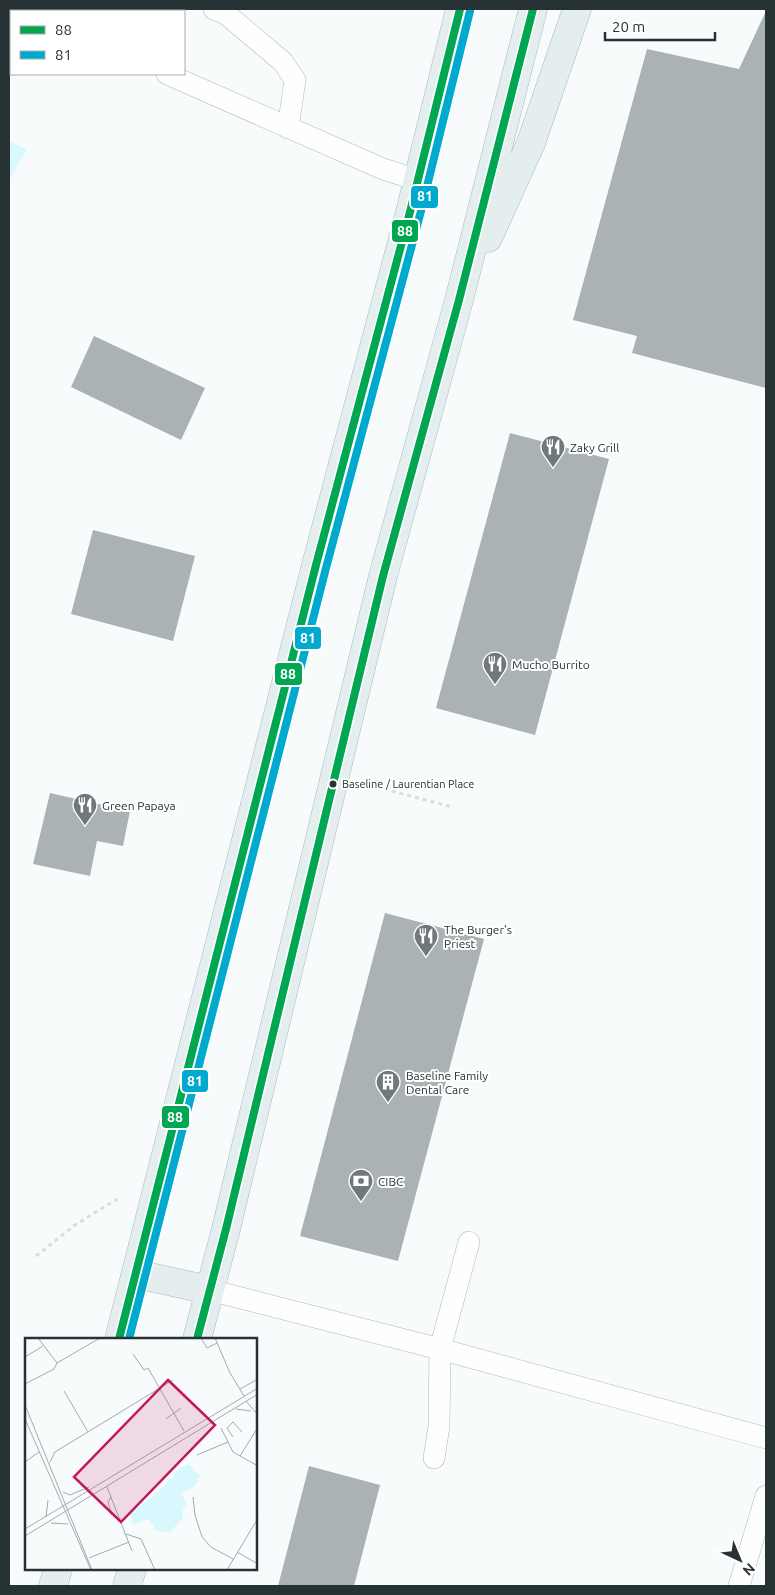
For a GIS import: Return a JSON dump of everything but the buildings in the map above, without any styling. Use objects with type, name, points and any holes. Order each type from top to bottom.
[{"type":"main road","points":[[119,1338],[316,565],[418,180],[460,9]]},
{"type":"main road","points":[[197,1338],[228,1219],[382,576],[459,300],[532,9]]},
{"type":"main road","points":[[459,300],[531,143],[577,9]]},
{"type":"main road","points":[[136,1274],[210,1290]]},
{"type":"main road","points":[[53,1586],[58,1570]]},
{"type":"main road","points":[[127,1586],[132,1570]]},
{"type":"lane","points":[[214,9],[226,14],[283,62],[295,80],[288,128]]},
{"type":"lane","points":[[169,75],[383,169],[418,180]]},
{"type":"lane","points":[[434,1458],[439,1426],[440,1349],[469,1242]]},
{"type":"lane","points":[[210,1290],[440,1349],[766,1438]]},
{"type":"lane","points":[[739,1586],[766,1496]]},
{"type":"path","points":[[384,789],[452,807]]},
{"type":"path","points":[[36,1256],[75,1225],[117,1199]]},
{"type":"shaded area","points":[[9,141],[27,150],[9,179]]},
{"type":"transit line","name":"88","points":[[119,1338],[316,565],[411,208],[460,9]]},
{"type":"transit line","name":"88","points":[[197,1338],[226,1229],[383,576],[459,300],[533,9]]},
{"type":"transit line","name":"81","points":[[129,1338],[326,568],[421,211],[470,11]]},
{"type":"place","name":"Zaky Grill","points":[[553,468]]},
{"type":"place","name":"Mucho Burrito","points":[[495,685]]},
{"type":"place","name":"Baseline / Laurentian Place","points":[[333,784]]},
{"type":"place","name":"Green Papaya","points":[[85,826]]},
{"type":"place","name":"The Burger's Priest","points":[[426,957]]},
{"type":"place","name":"Baseline Family Dental Care","points":[[388,1103]]},
{"type":"place","name":"CIBC","points":[[361,1202]]}]
